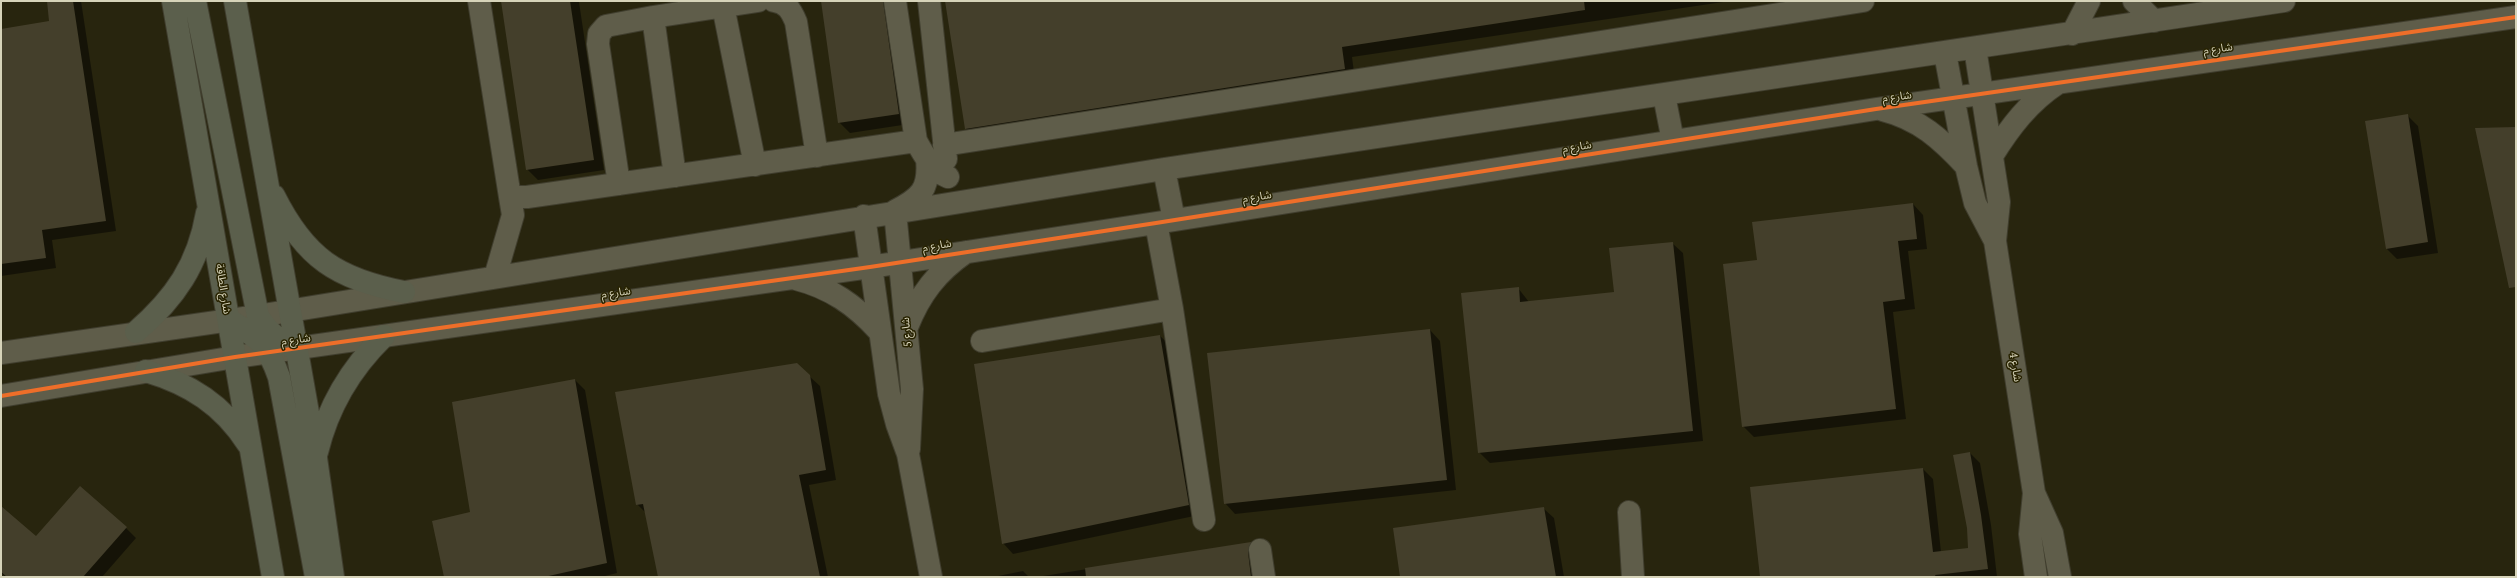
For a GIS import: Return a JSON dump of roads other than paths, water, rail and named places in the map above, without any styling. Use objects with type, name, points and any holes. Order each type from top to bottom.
[{"type":"main road","name":"شارع الطاقة","points":[[173,1],[273,577]]},
{"type":"main road","points":[[195,1],[258,316],[265,328],[276,339],[295,349]]},
{"type":"main road","points":[[235,1],[288,310],[316,458],[333,577]]},
{"type":"main road","points":[[265,177],[294,231],[315,255],[341,273],[363,282],[404,292]]},
{"type":"main road","points":[[136,332],[159,312],[178,288],[193,262],[201,240],[209,202]]},
{"type":"main road","points":[[229,320],[247,331],[270,352],[279,377],[316,577]]},
{"type":"main road","points":[[316,458],[329,412],[339,391],[357,364],[384,336]]},
{"type":"main road","points":[[146,371],[172,379],[196,391],[213,403],[237,427],[252,450]]},
{"type":"street","points":[[479,1],[513,214],[495,277]]},
{"type":"street","points":[[619,184],[598,44],[599,34],[606,26],[653,17],[758,1]]},
{"type":"street","points":[[774,1],[781,2],[791,10],[796,22],[817,156]]},
{"type":"street","points":[[895,1],[922,150],[928,169],[922,193],[918,198],[895,211]]},
{"type":"street","points":[[929,1],[951,202]]},
{"type":"street","points":[[944,145],[1863,1]]},
{"type":"street","points":[[2072,34],[2089,1]]},
{"type":"street","points":[[2134,1],[2154,21]]},
{"type":"street","points":[[1,353],[136,332],[258,316],[864,216],[1164,169],[2284,1]]},
{"type":"street","points":[[723,6],[756,164]]},
{"type":"street","points":[[653,17],[675,176]]},
{"type":"street","name":"شارع م","points":[[1,396],[235,357],[870,267],[968,250],[1165,221],[1876,108],[1953,99],[2063,80],[2516,17]]},
{"type":"street","name":"شارع 4","points":[[1975,48],[1999,202],[1995,241],[2034,493],[2030,534],[2036,577]]},
{"type":"street","name":"شارع 4","points":[[1945,53],[1966,166],[1975,202],[1995,241]]},
{"type":"street","points":[[1992,156],[2025,110],[2046,91],[2063,80]]},
{"type":"street","points":[[1664,95],[1673,141]]},
{"type":"street","points":[[1876,108],[1917,122],[1935,134],[1966,166]]},
{"type":"street","points":[[510,197],[527,197],[817,156],[922,150]]},
{"type":"street","points":[[922,150],[938,173],[948,177]]},
{"type":"street","points":[[1164,169],[1165,221],[1172,309],[1204,520]]},
{"type":"street","name":"شارع 5","points":[[895,211],[912,404],[908,454]]},
{"type":"street","name":"شارع 5","points":[[864,216],[879,331],[893,409],[908,454],[931,577]]},
{"type":"street","points":[[906,328],[916,304],[929,283],[947,265],[968,250]]},
{"type":"street","points":[[791,278],[816,284],[840,296],[862,312],[879,331]]},
{"type":"street","points":[[982,341],[1172,309]]},
{"type":"street","name":"شارع 4","points":[[2034,493],[2052,533],[2060,577]]},
{"type":"street","points":[[1629,512],[1634,577]]},
{"type":"street","points":[[1260,550],[1264,577]]}]
